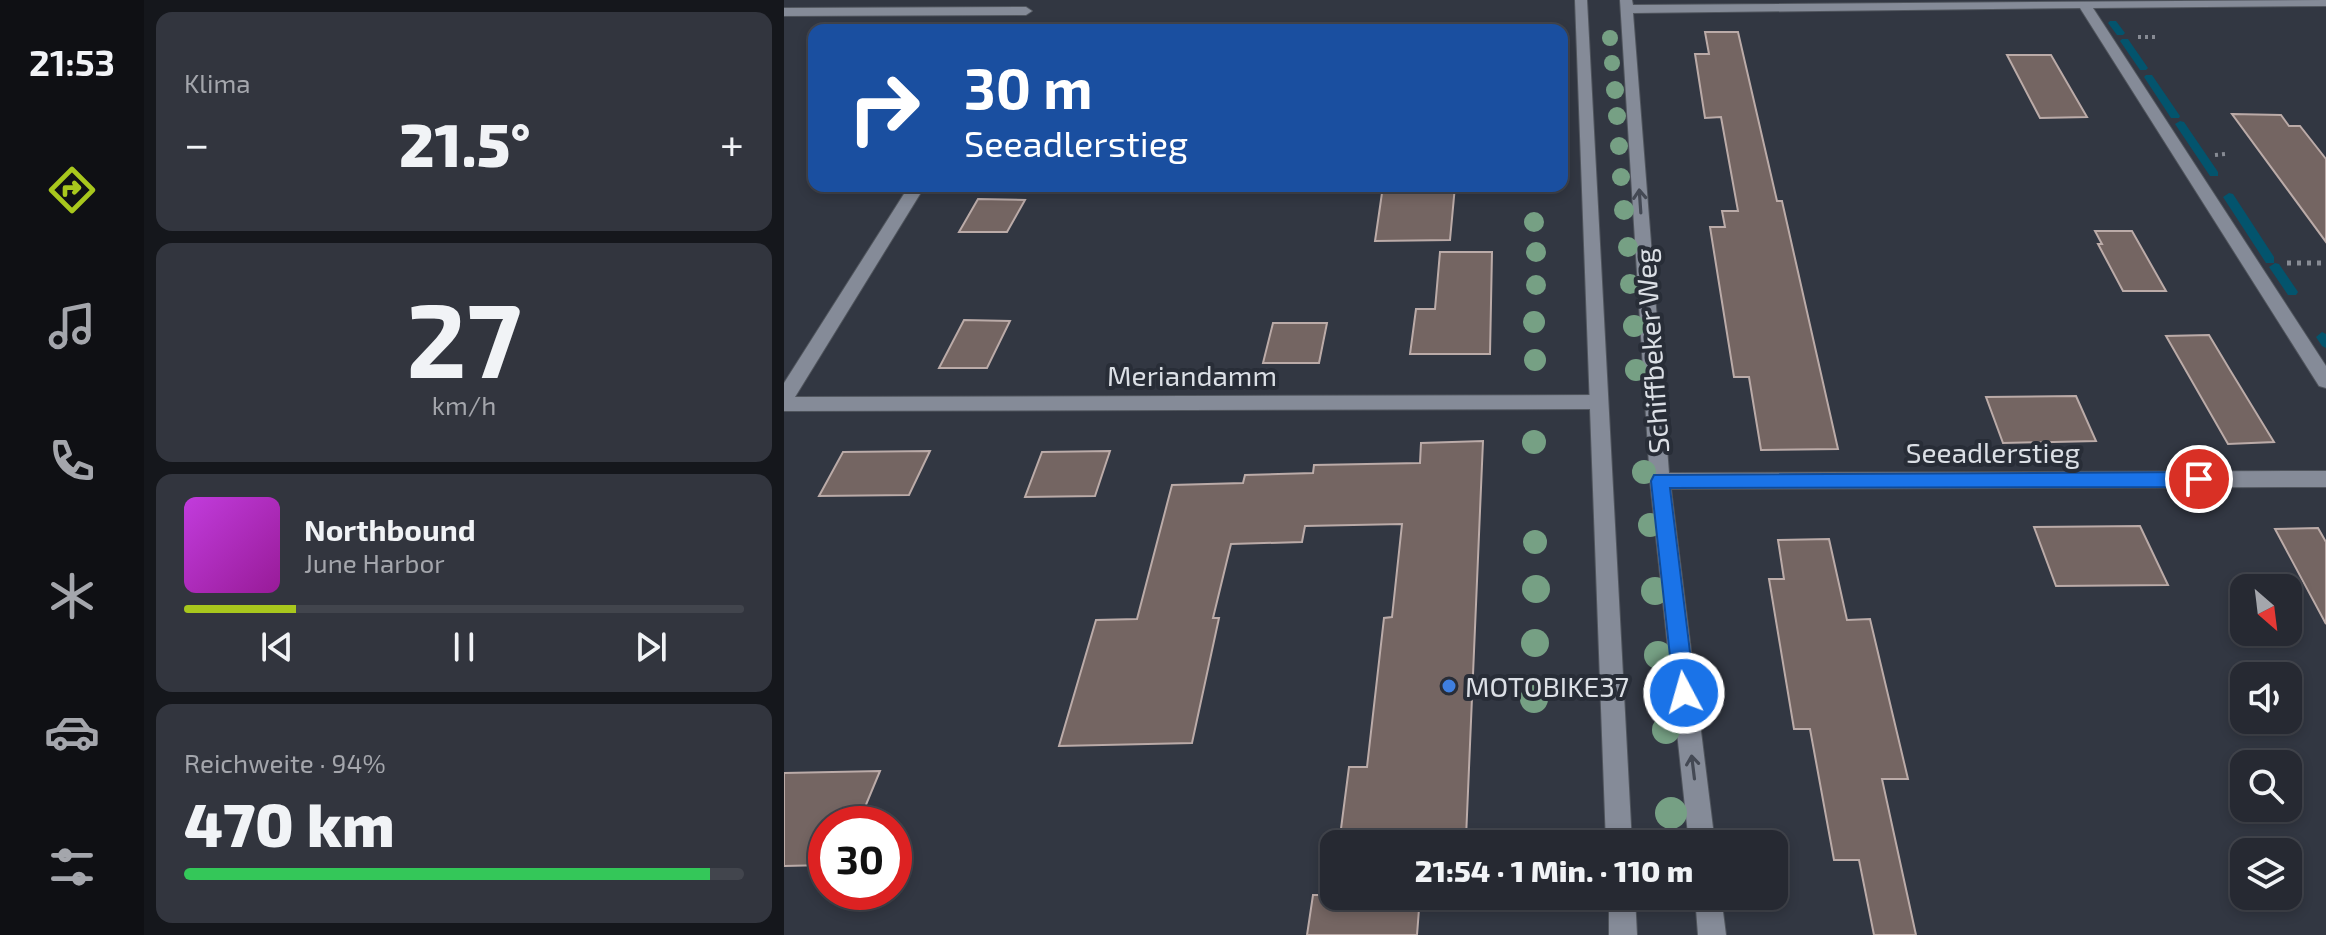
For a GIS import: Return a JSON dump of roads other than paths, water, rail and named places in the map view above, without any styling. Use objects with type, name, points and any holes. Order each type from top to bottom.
[{"type":"street","name":"Schiffbeker Weg","points":[[1581,0],[1618,830]]},
{"type":"street","points":[[2082,2],[2326,381]]},
{"type":"street","points":[[1626,4],[2326,2]]},
{"type":"street","name":"Schiffbeker Weg","points":[[1626,4],[1660,481],[1700,830]]},
{"type":"street","points":[[784,12],[1029,5]]},
{"type":"street","points":[[1018,24],[1029,5]]},
{"type":"street","points":[[784,402],[913,192]]},
{"type":"street","name":"Meriandamm","points":[[784,402],[1599,402]]},
{"type":"street","name":"Seeadlerstieg","points":[[1660,481],[2326,479]]},
{"type":"street","points":[[1622,910],[1623,935]]},
{"type":"street","points":[[1709,910],[1712,935]]},
{"type":"waterway","points":[[2113,23],[2120,33]]},
{"type":"waterway","points":[[2125,41],[2143,68]]},
{"type":"waterway","points":[[2149,77],[2175,116]]},
{"type":"waterway","points":[[2180,124],[2214,174]]},
{"type":"waterway","points":[[2229,197],[2270,260]]},
{"type":"waterway","points":[[2275,267],[2292,292]]},
{"type":"waterway","points":[[2322,337],[2326,343]]},
{"type":"place","name":"MOTOBIKE37","points":[[1449,686]]}]
